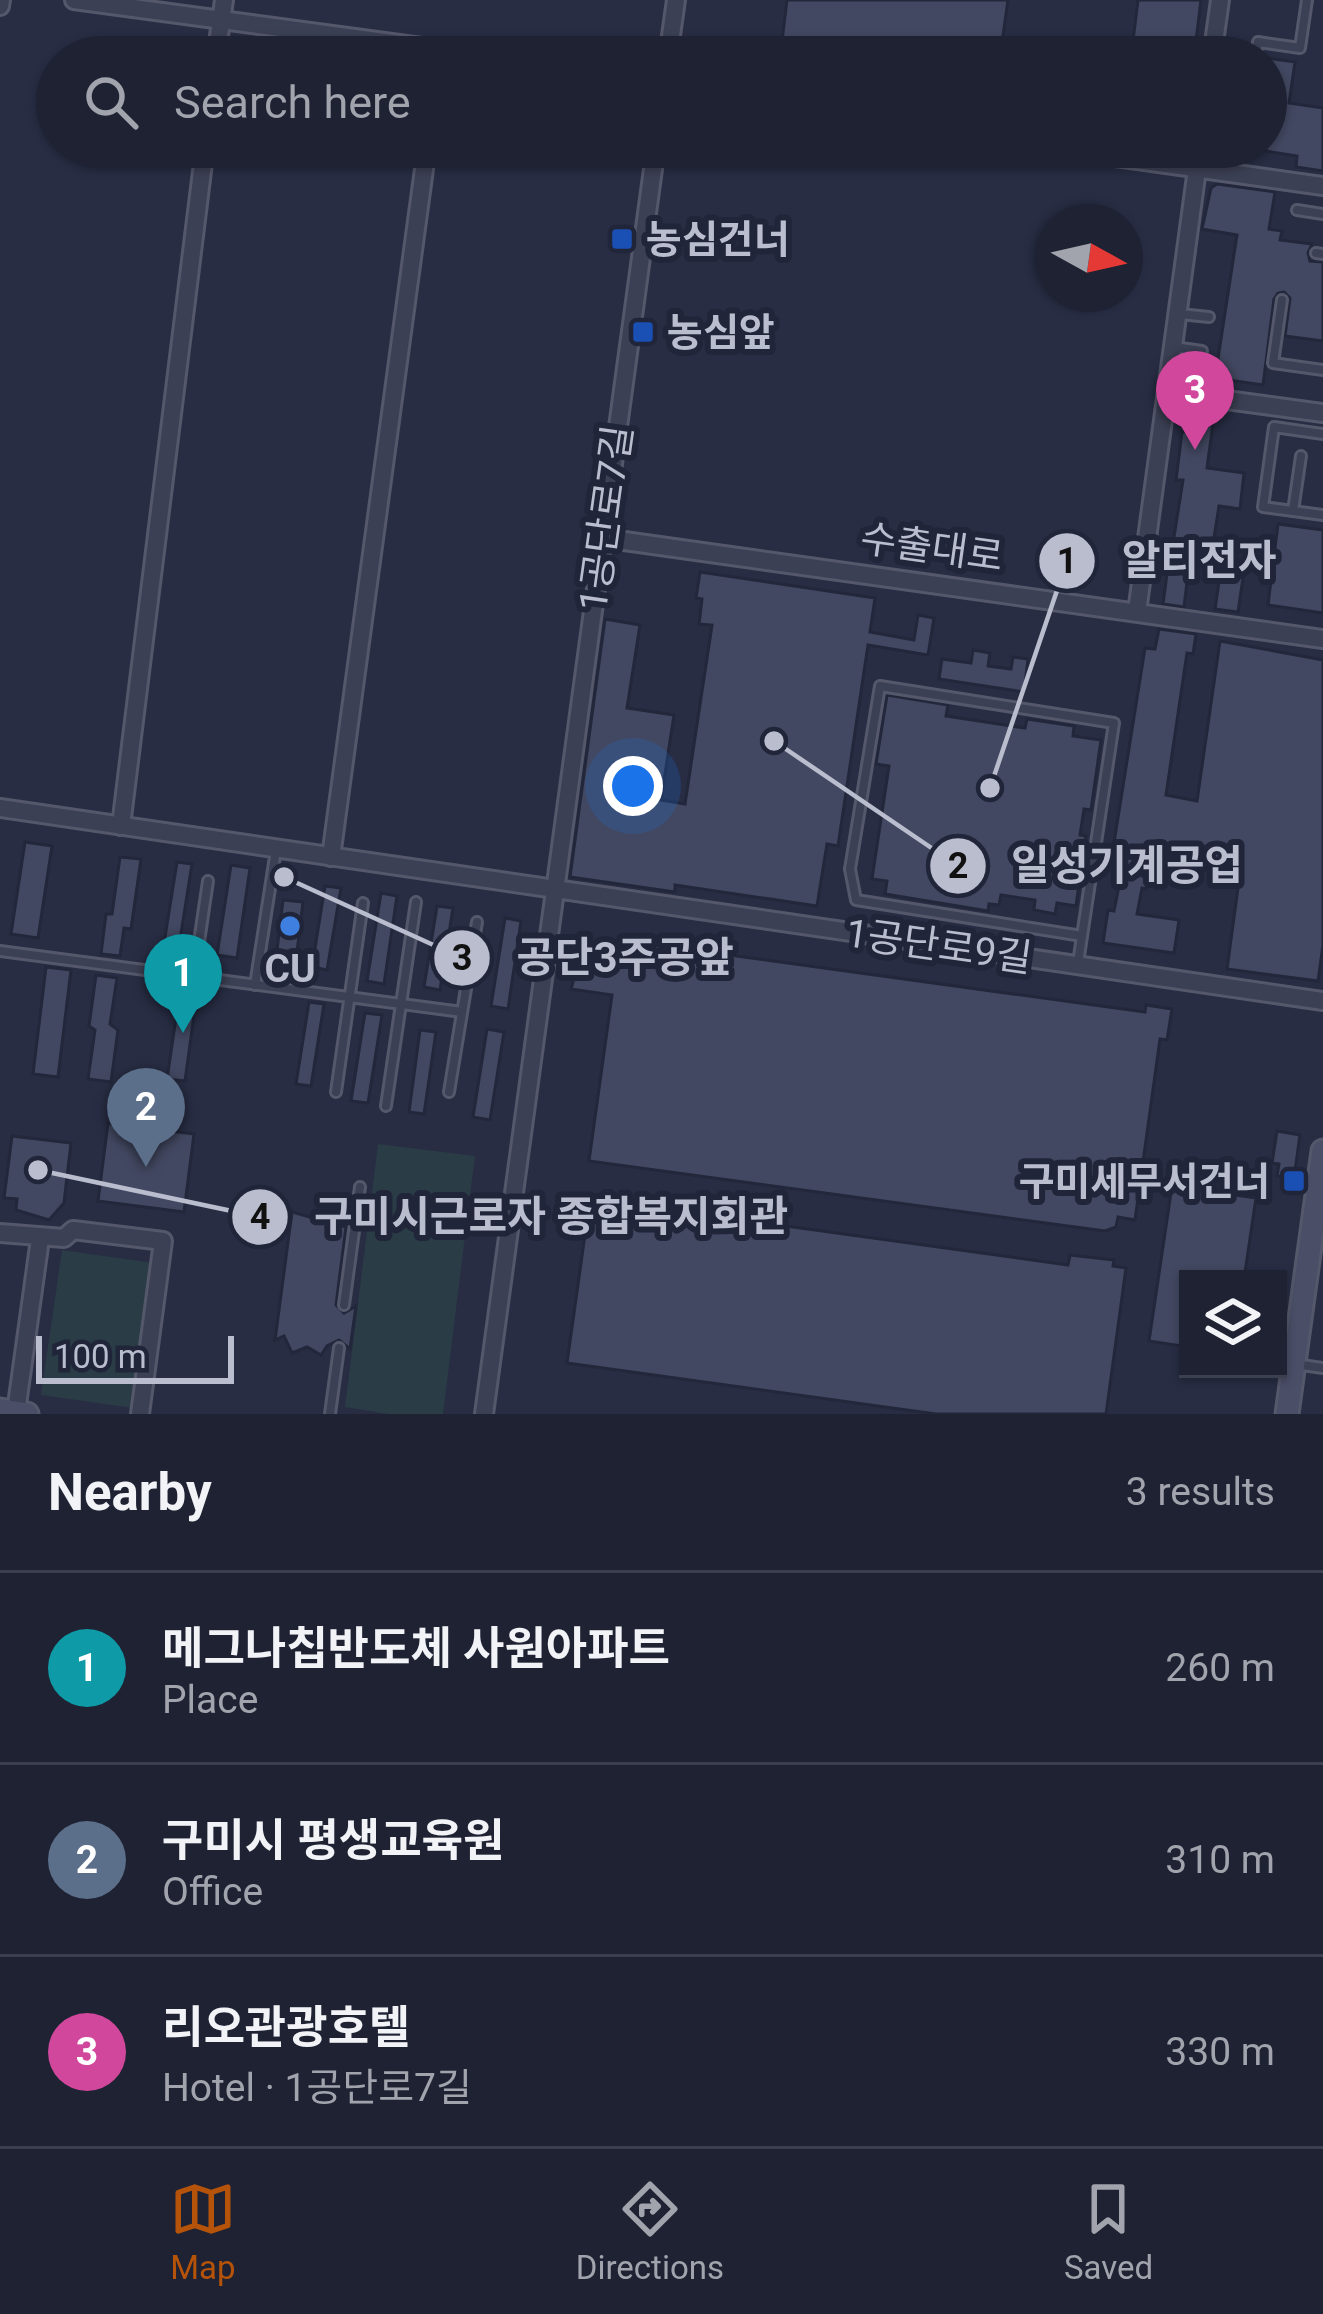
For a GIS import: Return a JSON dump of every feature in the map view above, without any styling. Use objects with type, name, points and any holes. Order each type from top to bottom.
[{"type":"main road","points":[[1287,1414],[1312,1368],[1323,1151]]},
{"type":"main road","points":[[1301,1414],[1312,1368],[1323,1250]]},
{"type":"street","points":[[74,0],[327,36]]},
{"type":"street","points":[[219,36],[224,0]]},
{"type":"street","points":[[671,36],[676,0]]},
{"type":"street","points":[[1215,36],[1220,0]]},
{"type":"street","points":[[121,826],[202,168]]},
{"type":"street","points":[[331,856],[424,168]]},
{"type":"street","name":"1공단로7길","points":[[555,889],[653,168]]},
{"type":"street","points":[[1190,168],[1323,186]]},
{"type":"street","points":[[1137,612],[1197,169]]},
{"type":"street","points":[[1167,392],[1323,413]]},
{"type":"street","name":"수출대로","points":[[603,538],[1323,639]]},
{"type":"street","name":"1공단로9길","points":[[0,808],[1323,1000]]},
{"type":"street","points":[[484,1414],[555,889]]},
{"type":"street","points":[[0,1233],[40,1239],[64,1238],[73,1230],[163,1241],[140,1414]]},
{"type":"street","points":[[15,1412],[40,1239]]},
{"type":"lane","points":[[1287,47],[1300,49],[1307,0]]},
{"type":"lane","points":[[1232,173],[1233,168]]},
{"type":"lane","points":[[1297,210],[1323,214]]},
{"type":"lane","points":[[1282,300],[1273,363],[1323,370]]},
{"type":"lane","points":[[1178,313],[1209,317]]},
{"type":"lane","points":[[1173,347],[1202,350]]},
{"type":"lane","points":[[1323,434],[1274,427],[1263,507],[1323,515]]},
{"type":"lane","points":[[1293,511],[1301,456]]},
{"type":"lane","points":[[1078,965],[1114,723],[880,686],[850,869],[856,900],[1082,936]]},
{"type":"lane","points":[[256,985],[276,849]]},
{"type":"lane","points":[[194,976],[208,881]]},
{"type":"lane","points":[[386,1106],[416,902]]},
{"type":"lane","points":[[335,1092],[363,903]]},
{"type":"lane","points":[[449,1092],[477,922]]},
{"type":"lane","points":[[0,951],[462,1012]]},
{"type":"lane","points":[[344,1305],[360,1187]]},
{"type":"lane","points":[[330,1414],[339,1348]]},
{"type":"shaded area","points":[[378,1144],[475,1156],[443,1414],[388,1414],[345,1407]]},
{"type":"shaded area","points":[[62,1250],[154,1263],[133,1408],[41,1395]]},
{"type":"building","points":[[787,0],[1008,0],[1003,36],[783,36]]},
{"type":"building","points":[[1138,0],[1201,0],[1197,36],[1134,36]]},
{"type":"building","points":[[1287,61],[1295,62],[1289,103],[1323,108],[1323,171],[1296,167],[1297,156],[1287,154]]},
{"type":"building","points":[[1217,184],[1275,192],[1269,229],[1282,231],[1280,240],[1312,244],[1310,261],[1323,262],[1323,341],[1285,336],[1290,298],[1278,293],[1263,385],[1215,378],[1237,235],[1202,229],[1211,188]]},
{"type":"building","points":[[1195,409],[1214,416],[1207,468],[1244,473],[1240,509],[1219,506],[1213,544],[1192,542],[1184,607],[1163,604],[1168,566],[1175,565],[1178,543],[1173,543],[1183,480],[1176,480],[1182,432],[1188,432],[1190,413]]},
{"type":"building","points":[[1278,524],[1323,530],[1323,613],[1268,605]]},
{"type":"building","points":[[700,572],[875,598],[870,632],[914,640],[918,615],[934,618],[928,655],[868,645],[838,846],[827,844],[817,906],[675,885],[675,892],[570,877],[605,619],[640,625],[627,708],[674,715],[661,800],[685,804],[712,625],[699,624]]},
{"type":"building","points":[[1220,575],[1243,578],[1238,612],[1215,609]]},
{"type":"building","points":[[1159,629],[1196,634],[1193,654],[1187,653],[1166,795],[1197,801],[1220,641],[1323,660],[1323,945],[1318,981],[1227,969],[1240,873],[1232,868],[1146,854],[1142,876],[1148,878],[1137,914],[1179,920],[1174,953],[1103,943],[1126,851],[1113,849],[1145,648],[1155,649]]},
{"type":"building","points":[[973,650],[990,653],[988,666],[1011,669],[1013,657],[1028,659],[1024,692],[939,679],[942,659],[971,663]]},
{"type":"building","points":[[887,695],[948,705],[946,716],[1025,728],[1027,719],[1074,726],[1073,736],[1101,740],[1091,810],[1084,809],[1080,835],[1086,836],[1076,906],[1057,903],[1055,914],[1034,910],[1035,900],[1001,895],[999,905],[989,904],[988,911],[885,894],[887,881],[872,879],[889,766],[876,764]]},
{"type":"building","points":[[25,842],[52,846],[38,938],[11,934]]},
{"type":"building","points":[[120,857],[141,859],[131,929],[124,928],[120,956],[101,954]]},
{"type":"building","points":[[177,862],[192,864],[179,946],[164,943]]},
{"type":"building","points":[[231,865],[250,868],[237,958],[217,955]]},
{"type":"building","points":[[325,886],[341,888],[327,970],[312,967]]},
{"type":"building","points":[[381,893],[397,896],[384,984],[367,981]]},
{"type":"building","name":"CU","points":[[283,900],[303,902],[297,952],[277,950]]},
{"type":"building","points":[[437,906],[453,908],[440,990],[424,987]]},
{"type":"building","points":[[505,918],[521,921],[508,1009],[491,1006]]},
{"type":"building","points":[[619,940],[1145,1012],[1146,1005],[1172,1009],[1167,1040],[1160,1039],[1135,1220],[1118,1217],[1116,1227],[1105,1231],[589,1161],[612,995],[571,989],[580,958],[616,964]]},
{"type":"building","points":[[46,967],[71,970],[58,1077],[33,1074]]},
{"type":"building","points":[[96,975],[117,978],[110,1024],[118,1030],[111,1082],[88,1079]]},
{"type":"building","points":[[181,984],[198,986],[185,1081],[167,1079]]},
{"type":"building","points":[[309,1002],[324,1004],[311,1086],[296,1084]]},
{"type":"building","points":[[365,1013],[382,1015],[368,1103],[351,1101]]},
{"type":"building","points":[[487,1029],[504,1032],[490,1120],[473,1117]]},
{"type":"building","points":[[420,1030],[436,1032],[424,1114],[409,1112]]},
{"type":"building","points":[[108,1123],[194,1134],[184,1212],[98,1201]]},
{"type":"building","points":[[1277,1131],[1300,1135],[1294,1178],[1277,1176],[1279,1164],[1272,1163]]},
{"type":"building","points":[[12,1136],[71,1143],[64,1203],[49,1220],[16,1210],[17,1199],[4,1198]]},
{"type":"building","points":[[1172,1186],[1256,1198],[1245,1270],[1179,1270],[1179,1346],[1149,1341]]},
{"type":"building","points":[[590,1199],[1068,1265],[1070,1255],[1114,1260],[1113,1266],[1126,1268],[1106,1414],[936,1414],[567,1363]]},
{"type":"building","points":[[292,1212],[346,1227],[336,1305],[344,1313],[356,1306],[350,1349],[339,1340],[321,1355],[307,1347],[292,1353],[284,1336],[275,1340]]},
{"type":"place","name":"농심건너","points":[[622,239]]},
{"type":"place","name":"농심앞","points":[[643,332]]},
{"type":"place","name":"리오관광호텔","points":[[1195,450]]},
{"type":"place","name":"일성기계공업","points":[[774,741]]},
{"type":"place","name":"알티전자","points":[[990,788]]},
{"type":"place","name":"공단3주공앞","points":[[284,877]]},
{"type":"place","name":"CU","points":[[290,926]]},
{"type":"place","name":"메그나칩반도체 사원아파트","points":[[183,1033]]},
{"type":"place","name":"구미시 평생교육원","points":[[146,1167]]},
{"type":"place","name":"구미시근로자 종합복지회관","points":[[38,1170]]},
{"type":"place","name":"구미세무서건너","points":[[1294,1181]]}]
